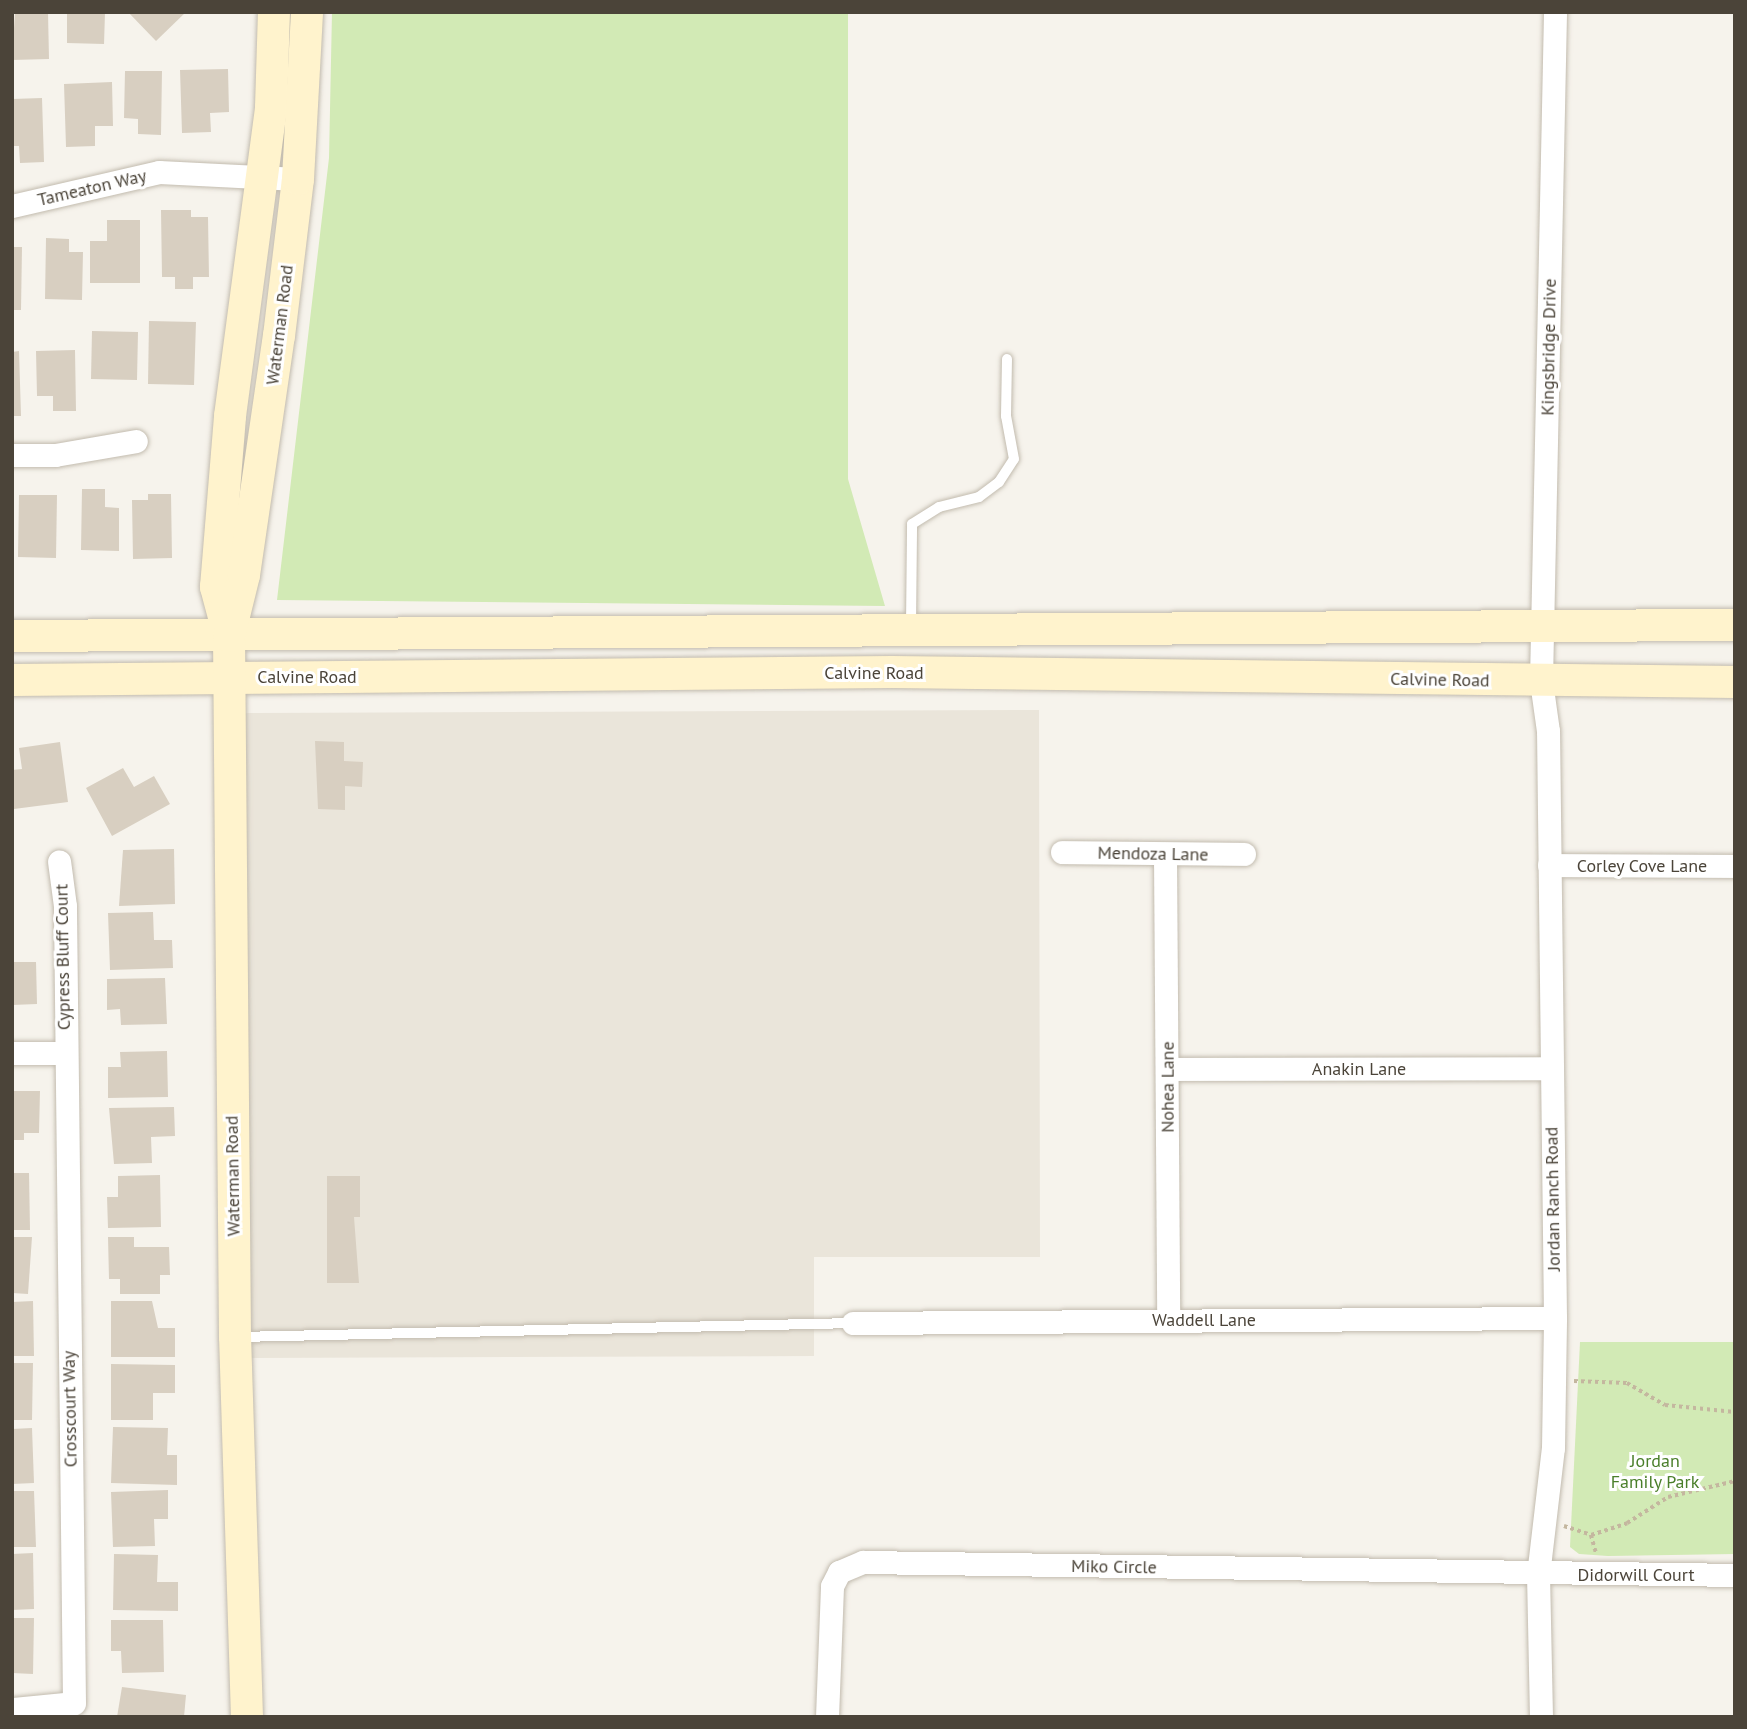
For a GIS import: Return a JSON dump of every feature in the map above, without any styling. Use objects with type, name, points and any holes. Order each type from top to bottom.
[{"type":"main road","name":"Waterman Road","points":[[229,636],[216,587],[230,416],[263,176],[274,12]]},
{"type":"main road","name":"Waterman Road","points":[[247,1717],[235,1337],[229,636],[244,575],[298,179],[307,12]]},
{"type":"main road","points":[[12,636],[1543,624],[1735,625]]},
{"type":"main road","name":"Calvine Road","points":[[12,680],[892,672],[1735,682]]},
{"type":"street","name":"Kingsbridge Drive","points":[[1541,681],[1555,12]]},
{"type":"street","name":"Tameaton Way","points":[[12,206],[159,172],[298,179]]},
{"type":"street","points":[[12,455],[55,455],[136,441]]},
{"type":"street","name":"Jordan Ranch Road","points":[[1541,681],[1548,731],[1555,1318],[1554,1381],[1538,1575],[1541,1717]]},
{"type":"street","name":"Mendoza Lane","points":[[1062,852],[1244,854]]},
{"type":"street","name":"Nohea Lane","points":[[1165,854],[1168,1320]]},
{"type":"street","name":"Cypress Bluff Court","points":[[59,861],[65,906],[64,1053]]},
{"type":"street","name":"Corley Cove Lane","points":[[1549,865],[1735,866]]},
{"type":"street","points":[[12,1053],[64,1053]]},
{"type":"street","name":"Crosscourt Way","points":[[12,1709],[74,1703],[64,1053]]},
{"type":"street","name":"Anakin Lane","points":[[1168,1069],[1550,1068]]},
{"type":"street","name":"Waddell Lane","points":[[853,1323],[1555,1318]]},
{"type":"street","name":"Miko Circle","points":[[827,1717],[832,1586],[839,1572],[863,1562],[1538,1575]]},
{"type":"street","name":"Didorwill Court","points":[[1538,1575],[1735,1575]]},
{"type":"lane","points":[[911,629],[912,524],[939,507],[979,497],[999,482],[1014,459],[1006,416],[1007,359]]},
{"type":"lane","points":[[235,1337],[853,1323]]},
{"type":"path","points":[[1554,1381],[1627,1383],[1665,1405],[1735,1412]]},
{"type":"path","points":[[1544,1524],[1575,1527],[1591,1535],[1627,1523],[1668,1497],[1735,1481]]},
{"type":"path","points":[[1591,1535],[1595,1575]]},
{"type":"shaded area","points":[[1039,710],[1040,1257],[814,1257],[814,1356],[225,1358],[224,713]]},
{"type":"green space","points":[[332,12],[848,12],[848,479],[885,606],[277,600],[329,158]]},
{"type":"green space","name":"Jordan Family Park","points":[[1580,1342],[1735,1342],[1735,1554],[1608,1556],[1579,1554],[1570,1547]]},
{"type":"building","points":[[15,12],[48,12],[49,59],[12,60]]},
{"type":"building","points":[[67,12],[105,12],[104,44],[67,43]]},
{"type":"building","points":[[128,12],[186,12],[156,41]]},
{"type":"building","points":[[228,69],[229,112],[210,113],[211,132],[182,133],[180,70]]},
{"type":"building","points":[[125,71],[162,71],[161,135],[138,134],[138,119],[124,118]]},
{"type":"building","points":[[112,82],[113,126],[95,126],[95,146],[66,147],[64,84]]},
{"type":"building","points":[[42,98],[44,162],[20,163],[19,146],[12,146],[12,99]]},
{"type":"building","points":[[161,210],[191,210],[191,217],[208,217],[209,277],[193,277],[193,289],[175,289],[175,277],[162,277]]},
{"type":"building","points":[[107,220],[140,220],[140,283],[90,283],[90,241],[107,241]]},
{"type":"building","points":[[46,238],[69,239],[69,252],[83,252],[82,300],[45,299]]},
{"type":"building","points":[[12,247],[22,247],[21,310],[12,310]]},
{"type":"building","points":[[149,321],[196,322],[194,385],[148,384]]},
{"type":"building","points":[[92,331],[138,332],[137,380],[91,379]]},
{"type":"building","points":[[75,350],[76,411],[53,411],[53,396],[37,396],[36,351]]},
{"type":"building","points":[[19,351],[21,416],[12,416],[12,352]]},
{"type":"building","points":[[82,489],[105,489],[105,507],[119,508],[119,551],[81,550]]},
{"type":"building","points":[[148,494],[171,494],[172,558],[133,559],[132,500],[148,500]]},
{"type":"building","points":[[19,495],[57,495],[56,558],[18,557]]},
{"type":"building","points":[[315,741],[344,742],[344,761],[363,762],[362,787],[345,786],[345,810],[318,809]]},
{"type":"building","points":[[60,742],[68,802],[14,809],[12,770],[22,769],[19,748]]},
{"type":"building","points":[[123,768],[134,787],[154,776],[170,804],[112,836],[86,788]]},
{"type":"building","points":[[174,849],[175,904],[119,906],[123,850]]},
{"type":"building","points":[[153,912],[154,940],[172,940],[173,968],[110,970],[108,913]]},
{"type":"building","points":[[12,962],[36,962],[37,1004],[12,1005]]},
{"type":"building","points":[[165,978],[167,1024],[121,1025],[120,1009],[107,1010],[107,979]]},
{"type":"building","points":[[167,1051],[168,1097],[108,1098],[108,1067],[121,1067],[120,1052]]},
{"type":"building","points":[[12,1091],[40,1091],[39,1133],[24,1133],[24,1140],[12,1140]]},
{"type":"building","points":[[174,1107],[175,1136],[151,1137],[152,1163],[114,1164],[109,1108]]},
{"type":"building","points":[[12,1173],[29,1173],[30,1230],[12,1230]]},
{"type":"building","points":[[160,1175],[161,1227],[108,1228],[107,1197],[118,1197],[118,1176]]},
{"type":"building","points":[[327,1176],[360,1176],[360,1217],[354,1217],[359,1283],[327,1283]]},
{"type":"building","points":[[12,1237],[32,1237],[28,1294],[12,1293]]},
{"type":"building","points":[[108,1237],[134,1237],[134,1247],[169,1247],[170,1275],[160,1275],[160,1294],[120,1294],[120,1279],[109,1279]]},
{"type":"building","points":[[33,1301],[34,1356],[12,1356],[12,1302]]},
{"type":"building","points":[[111,1301],[152,1301],[158,1328],[175,1328],[175,1357],[111,1357]]},
{"type":"building","points":[[12,1363],[33,1363],[32,1420],[12,1420]]},
{"type":"building","points":[[111,1364],[175,1365],[175,1393],[153,1393],[153,1420],[111,1420]]},
{"type":"building","points":[[113,1427],[168,1428],[167,1455],[177,1455],[177,1485],[111,1483]]},
{"type":"building","points":[[32,1428],[34,1483],[12,1484],[12,1429]]},
{"type":"building","points":[[168,1490],[168,1519],[154,1519],[155,1546],[113,1547],[111,1492]]},
{"type":"building","points":[[12,1491],[34,1491],[36,1547],[12,1547]]},
{"type":"building","points":[[33,1553],[34,1609],[12,1610],[12,1554]]},
{"type":"building","points":[[114,1554],[158,1555],[157,1582],[178,1582],[178,1611],[113,1610]]},
{"type":"building","points":[[12,1618],[34,1618],[33,1674],[12,1673]]},
{"type":"building","points":[[111,1620],[163,1620],[164,1672],[122,1673],[121,1651],[111,1651]]},
{"type":"building","points":[[122,1687],[186,1695],[184,1717],[117,1717]]}]
